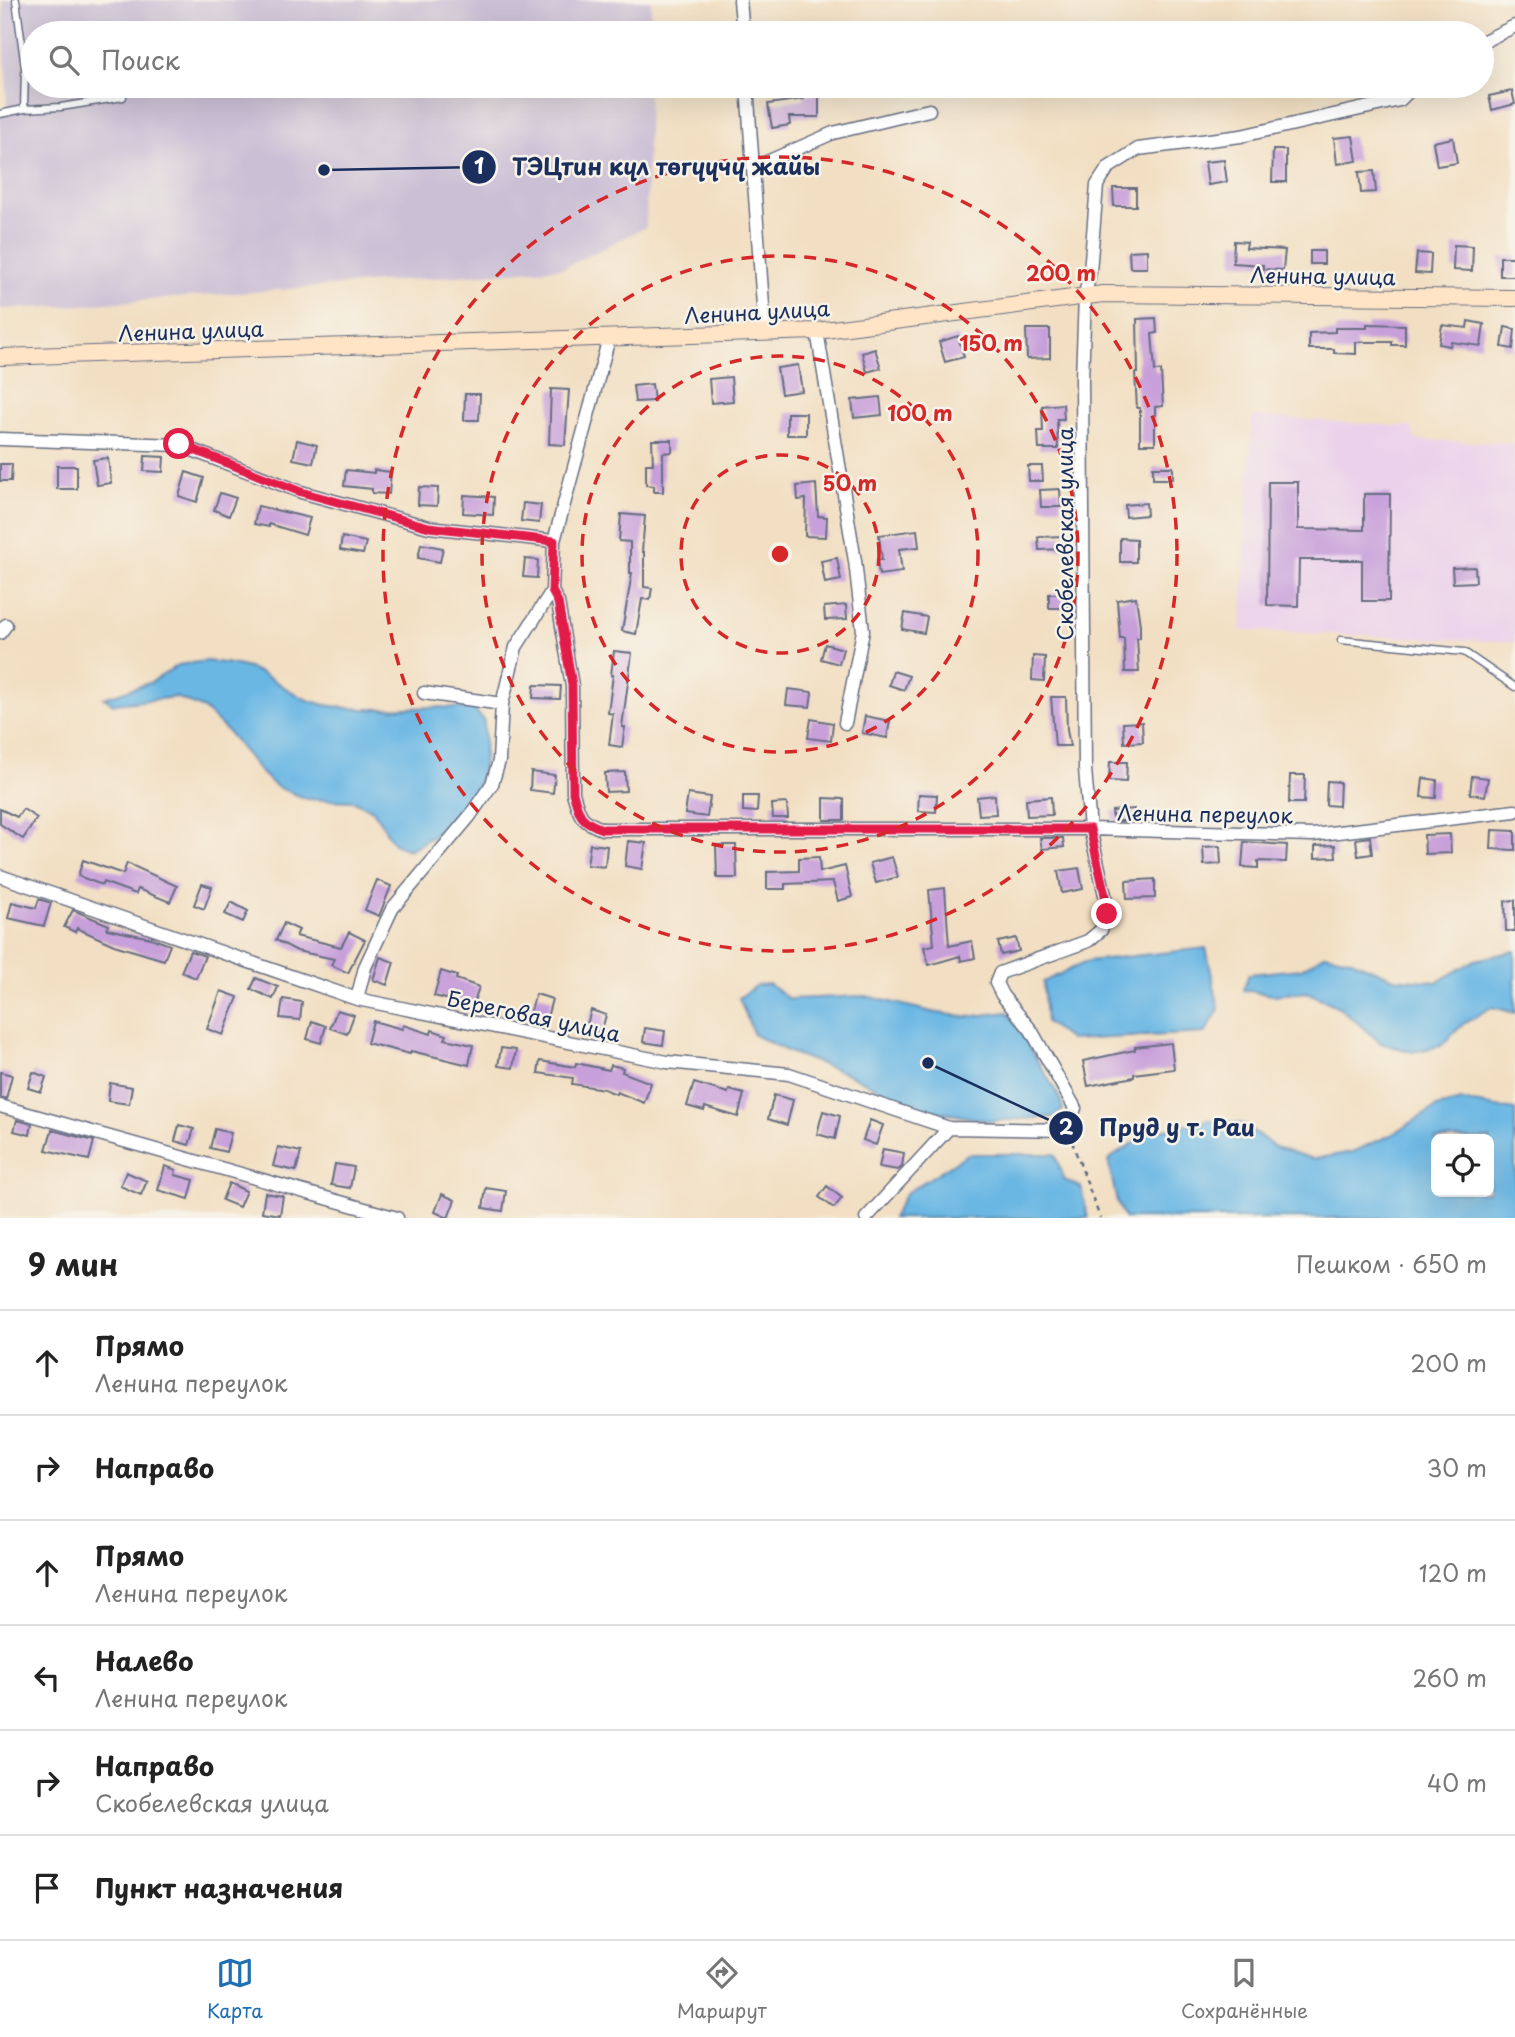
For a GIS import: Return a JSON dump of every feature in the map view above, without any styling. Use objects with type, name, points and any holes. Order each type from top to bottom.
[{"type":"street","points":[[740,0],[742,21]]},
{"type":"street","points":[[1494,36],[1515,26]]},
{"type":"street","points":[[748,98],[765,333]]},
{"type":"street","name":"Скобелевская улица","points":[[1067,1129],[1075,1108],[1031,1030],[1002,995],[996,983],[1000,973],[1088,942],[1101,930],[1107,914],[1090,829],[1085,769],[1082,379],[1086,295],[1097,185],[1108,169],[1138,149],[1241,136],[1402,98]]},
{"type":"street","points":[[753,168],[832,133],[929,110]]},
{"type":"street","name":"Ленина улица","points":[[0,357],[817,331],[1086,295],[1515,298]]},
{"type":"street","points":[[817,331],[855,561],[863,631],[845,723]]},
{"type":"street","points":[[358,999],[365,967],[392,909],[469,817],[492,784],[499,761],[502,704],[516,647],[552,591],[554,541],[609,338]]},
{"type":"street","points":[[0,439],[179,444],[301,492],[429,527],[554,541]]},
{"type":"street","name":"Ленина переулок","points":[[552,591],[558,602],[572,685],[573,793],[578,811],[585,822],[602,829],[1090,829],[1313,835],[1515,811]]},
{"type":"street","points":[[424,694],[502,704]]},
{"type":"street","name":"Береговая улица","points":[[0,876],[358,999],[667,1062],[789,1074],[949,1128],[1067,1129]]},
{"type":"street","points":[[0,1106],[397,1218]]},
{"type":"street","points":[[866,1218],[949,1128]]},
{"type":"lane","points":[[16,0],[21,38]]},
{"type":"lane","points":[[24,98],[24,109]]},
{"type":"lane","points":[[0,114],[116,98]]},
{"type":"lane","points":[[1341,640],[1464,652],[1515,687]]},
{"type":"path","points":[[1067,1129],[1100,1218]]},
{"type":"shaded area","points":[[3,0],[651,0],[650,21],[21,21],[21,98],[649,98],[646,227],[563,268],[0,309],[0,112],[7,111]]},
{"type":"shaded area","points":[[1252,416],[1412,427],[1415,440],[1515,443],[1515,642],[1241,630]]},
{"type":"water","points":[[206,661],[252,669],[306,699],[333,706],[373,709],[474,709],[484,721],[484,758],[478,784],[464,808],[454,818],[432,836],[408,850],[394,844],[373,810],[354,801],[307,799],[277,787],[204,709],[176,697],[114,704],[104,698],[152,682],[178,665]]},
{"type":"water","points":[[1206,948],[1219,1009],[1205,1033],[1070,1040],[1046,1022],[1043,982],[1088,961]]},
{"type":"water","points":[[1515,951],[1515,1013],[1492,1007],[1463,1024],[1441,1046],[1412,1052],[1381,1043],[1339,1007],[1307,992],[1273,995],[1243,990],[1249,974],[1301,969],[1325,954],[1349,959],[1394,978],[1437,982],[1475,960]]},
{"type":"water","points":[[769,984],[789,999],[866,996],[966,1017],[1008,1012],[1060,1098],[1063,1110],[1053,1117],[989,1121],[918,1108],[848,1074],[789,1052],[754,1035],[739,998],[757,985]]},
{"type":"water","points":[[1461,1101],[1515,1110],[1515,1218],[1124,1218],[1117,1202],[1108,1160],[1150,1132],[1209,1120],[1243,1124],[1275,1147],[1313,1159],[1352,1152],[1391,1135],[1437,1107]]},
{"type":"water","points":[[968,1154],[1055,1154],[1064,1180],[1081,1187],[1088,1218],[892,1218],[906,1193]]},
{"type":"building","points":[[1512,91],[1515,104],[1492,110],[1489,98],[1494,98],[1494,95]]},
{"type":"building","points":[[819,98],[819,117],[789,117],[790,125],[772,128],[768,104]]},
{"type":"building","points":[[1353,136],[1357,161],[1337,164],[1334,138]]},
{"type":"building","points":[[1453,138],[1457,163],[1437,166],[1433,142]]},
{"type":"building","points":[[1273,150],[1286,150],[1286,182],[1272,182]]},
{"type":"building","points":[[1224,160],[1227,182],[1208,185],[1205,162]]},
{"type":"building","points":[[1374,171],[1376,192],[1361,193],[1359,172]]},
{"type":"building","points":[[1113,188],[1136,188],[1136,206],[1114,206]]},
{"type":"building","points":[[1234,241],[1247,242],[1246,248],[1285,250],[1283,270],[1263,269],[1263,265],[1233,263]]},
{"type":"building","points":[[1454,245],[1473,246],[1472,271],[1453,270]]},
{"type":"building","points":[[1147,250],[1147,268],[1130,268],[1129,251]]},
{"type":"building","points":[[1310,251],[1324,251],[1324,264],[1310,264]]},
{"type":"building","points":[[1417,253],[1431,254],[1430,274],[1415,273]]},
{"type":"building","points":[[1500,257],[1515,257],[1515,276],[1500,276]]},
{"type":"building","points":[[1156,318],[1157,333],[1152,334],[1155,371],[1161,371],[1163,406],[1155,407],[1155,444],[1140,444],[1140,408],[1137,408],[1135,373],[1138,373],[1137,319]]},
{"type":"building","points":[[1468,321],[1484,324],[1481,346],[1451,342],[1450,346],[1439,344],[1442,325],[1467,328]]},
{"type":"building","points":[[1367,324],[1405,325],[1405,345],[1392,345],[1392,342],[1356,342],[1356,354],[1334,353],[1334,349],[1309,349],[1309,333],[1335,332],[1335,328],[1367,328]]},
{"type":"building","points":[[1505,327],[1515,329],[1513,349],[1502,347]]},
{"type":"building","points":[[1026,329],[1050,329],[1050,358],[1027,359]]},
{"type":"building","points":[[958,336],[964,357],[945,362],[939,342]]},
{"type":"building","points":[[875,349],[881,368],[867,372],[862,353]]},
{"type":"building","points":[[798,365],[802,391],[781,394],[777,368]]},
{"type":"building","points":[[731,377],[733,401],[711,403],[709,379]]},
{"type":"building","points":[[652,384],[654,401],[635,402],[633,386]]},
{"type":"building","points":[[551,389],[569,390],[565,445],[549,444]]},
{"type":"building","points":[[465,394],[480,394],[479,420],[464,420]]},
{"type":"building","points":[[880,397],[882,415],[854,418],[852,400]]},
{"type":"building","points":[[1063,404],[1064,419],[1057,419],[1058,449],[1039,449],[1038,431],[1043,431],[1042,406]]},
{"type":"building","points":[[787,413],[806,413],[806,435],[787,435]]},
{"type":"building","points":[[297,440],[317,445],[313,463],[293,459]]},
{"type":"building","points":[[652,440],[672,440],[672,452],[663,453],[663,492],[654,492],[654,486],[646,485],[646,464],[653,464]]},
{"type":"building","points":[[145,456],[164,457],[163,472],[144,471]]},
{"type":"building","points":[[108,458],[111,483],[97,485],[93,460]]},
{"type":"building","points":[[0,464],[12,464],[11,481],[0,481]]},
{"type":"building","points":[[57,466],[77,466],[77,489],[57,489]]},
{"type":"building","points":[[1028,466],[1042,466],[1043,481],[1029,481]]},
{"type":"building","points":[[1153,467],[1173,467],[1173,479],[1153,479]]},
{"type":"building","points":[[346,470],[391,472],[389,494],[344,486]]},
{"type":"building","points":[[186,472],[204,478],[197,502],[179,496]]},
{"type":"building","points":[[1268,482],[1298,482],[1298,529],[1364,530],[1364,494],[1390,494],[1389,601],[1362,601],[1362,560],[1299,560],[1298,606],[1267,605]]},
{"type":"building","points":[[816,484],[818,516],[827,517],[826,537],[805,536],[806,499],[798,500],[797,486]]},
{"type":"building","points":[[419,487],[438,488],[437,506],[418,505]]},
{"type":"building","points":[[1060,489],[1061,507],[1041,507],[1040,490]]},
{"type":"building","points":[[220,493],[236,498],[229,516],[214,510]]},
{"type":"building","points":[[464,495],[494,497],[493,515],[463,513]]},
{"type":"building","points":[[523,503],[541,505],[539,523],[521,521]]},
{"type":"building","points":[[1146,503],[1147,515],[1126,517],[1125,505]]},
{"type":"building","points":[[258,506],[310,518],[305,535],[269,524],[269,527],[254,524]]},
{"type":"building","points":[[621,514],[645,516],[642,552],[644,587],[652,588],[650,600],[642,599],[636,634],[622,631],[632,573],[630,542],[619,541]]},
{"type":"building","points":[[917,530],[919,547],[899,549],[902,572],[879,575],[877,560],[882,560],[879,535]]},
{"type":"building","points":[[1063,536],[1063,549],[1039,550],[1038,537]]},
{"type":"building","points":[[342,537],[366,542],[363,554],[340,550]]},
{"type":"building","points":[[1120,538],[1136,539],[1136,562],[1120,562]]},
{"type":"building","points":[[421,544],[443,548],[440,562],[418,558]]},
{"type":"building","points":[[837,558],[841,580],[825,583],[821,561]]},
{"type":"building","points":[[525,559],[538,560],[537,578],[523,577]]},
{"type":"building","points":[[1475,567],[1476,582],[1453,583],[1452,568]]},
{"type":"building","points":[[1049,594],[1068,594],[1068,608],[1049,608]]},
{"type":"building","points":[[1136,597],[1140,625],[1140,638],[1137,638],[1139,672],[1125,672],[1124,638],[1120,638],[1117,600]]},
{"type":"building","points":[[846,605],[847,619],[825,620],[824,607]]},
{"type":"building","points":[[905,613],[927,617],[924,633],[902,629]]},
{"type":"building","points":[[825,644],[843,649],[839,664],[821,659]]},
{"type":"building","points":[[614,651],[632,653],[622,727],[625,727],[622,747],[609,745],[613,714],[608,713]]},
{"type":"building","points":[[1033,656],[1045,657],[1044,681],[1032,680]]},
{"type":"building","points":[[893,671],[909,676],[904,690],[889,685]]},
{"type":"building","points":[[534,685],[561,686],[560,699],[533,698]]},
{"type":"building","points":[[788,689],[812,692],[810,707],[786,705]]},
{"type":"building","points":[[1051,697],[1066,697],[1070,746],[1055,746]]},
{"type":"building","points":[[865,716],[890,721],[887,738],[862,733]]},
{"type":"building","points":[[811,719],[833,723],[831,741],[808,738]]},
{"type":"building","points":[[1142,722],[1143,742],[1124,743],[1123,723]]},
{"type":"building","points":[[1110,762],[1127,762],[1126,782],[1109,781]]},
{"type":"building","points":[[531,772],[555,775],[553,793],[530,790]]},
{"type":"building","points":[[625,772],[626,791],[606,792],[605,773]]},
{"type":"building","points":[[1290,775],[1305,775],[1304,803],[1289,803]]},
{"type":"building","points":[[1472,776],[1488,778],[1485,796],[1470,794]]},
{"type":"building","points":[[1423,778],[1437,780],[1436,798],[1421,797]]},
{"type":"building","points":[[1327,781],[1340,782],[1339,806],[1326,805]]},
{"type":"building","points":[[688,794],[710,797],[707,817],[685,814]]},
{"type":"building","points":[[919,794],[937,795],[936,812],[918,811]]},
{"type":"building","points":[[995,795],[996,814],[979,815],[977,797]]},
{"type":"building","points":[[743,796],[758,796],[757,812],[743,811]]},
{"type":"building","points":[[1051,797],[1052,815],[1027,816],[1026,799]]},
{"type":"building","points":[[824,798],[844,799],[844,820],[824,820]]},
{"type":"building","points":[[787,803],[788,818],[773,818],[772,804]]},
{"type":"building","points":[[0,809],[17,817],[23,809],[37,818],[23,839],[0,824]]},
{"type":"building","points":[[1134,809],[1135,821],[1113,821],[1112,811]]},
{"type":"building","points":[[1492,830],[1515,831],[1515,850],[1491,849]]},
{"type":"building","points":[[1450,834],[1451,853],[1425,854],[1424,835]]},
{"type":"building","points":[[1370,837],[1372,854],[1358,856],[1356,839]]},
{"type":"building","points":[[1040,838],[1063,838],[1064,847],[1042,849]]},
{"type":"building","points":[[628,841],[646,843],[642,869],[625,866]]},
{"type":"building","points":[[1244,842],[1287,845],[1286,862],[1258,861],[1258,868],[1242,867]]},
{"type":"building","points":[[590,844],[607,846],[605,867],[587,865]]},
{"type":"building","points":[[716,845],[736,845],[737,878],[717,878]]},
{"type":"building","points":[[1335,845],[1336,857],[1315,858],[1315,846]]},
{"type":"building","points":[[1220,846],[1221,864],[1204,865],[1203,847]]},
{"type":"building","points":[[819,857],[820,872],[845,866],[852,897],[838,901],[833,882],[785,884],[785,889],[767,889],[767,872],[799,871],[799,858]]},
{"type":"building","points":[[892,857],[898,877],[876,883],[870,863]]},
{"type":"building","points":[[83,860],[123,874],[127,863],[177,886],[170,902],[138,889],[136,894],[103,882],[102,885],[78,876]]},
{"type":"building","points":[[1079,868],[1083,889],[1062,893],[1058,871]]},
{"type":"building","points":[[1155,879],[1155,898],[1127,899],[1126,881]]},
{"type":"building","points":[[377,880],[391,886],[379,916],[365,910]]},
{"type":"building","points":[[202,884],[212,887],[204,909],[194,905]]},
{"type":"building","points":[[945,888],[949,946],[972,941],[975,958],[961,961],[960,956],[929,965],[924,947],[934,945],[929,890]]},
{"type":"building","points":[[39,899],[51,903],[44,926],[8,918],[12,902],[36,908]]},
{"type":"building","points":[[1515,900],[1515,931],[1506,931],[1505,901]]},
{"type":"building","points":[[231,902],[248,911],[243,922],[225,914]]},
{"type":"building","points":[[73,910],[109,925],[107,929],[151,938],[170,945],[164,960],[114,945],[77,928],[75,932],[64,927]]},
{"type":"building","points":[[284,923],[299,930],[296,936],[341,947],[349,932],[365,940],[348,973],[331,965],[334,959],[297,951],[276,940]]},
{"type":"building","points":[[1016,938],[1019,951],[1001,955],[998,942]]},
{"type":"building","points":[[190,951],[205,956],[196,978],[181,972]]},
{"type":"building","points":[[380,957],[394,962],[387,985],[373,980]]},
{"type":"building","points":[[441,971],[479,987],[473,1006],[434,996]]},
{"type":"building","points":[[256,978],[278,987],[273,999],[251,989]]},
{"type":"building","points":[[221,991],[238,997],[223,1035],[207,1029]]},
{"type":"building","points":[[536,994],[552,999],[545,1025],[528,1019]]},
{"type":"building","points":[[283,999],[302,1002],[300,1020],[280,1018]]},
{"type":"building","points":[[337,1010],[354,1015],[347,1034],[330,1028]]},
{"type":"building","points":[[591,1010],[606,1015],[601,1033],[586,1028]]},
{"type":"building","points":[[312,1021],[326,1026],[321,1043],[307,1039]]},
{"type":"building","points":[[373,1021],[402,1029],[403,1025],[431,1034],[432,1030],[447,1035],[445,1039],[473,1045],[469,1065],[367,1043]]},
{"type":"building","points":[[645,1028],[665,1031],[663,1045],[643,1042]]},
{"type":"building","points":[[1171,1043],[1174,1069],[1134,1074],[1134,1077],[1088,1086],[1083,1061],[1135,1050],[1135,1047]]},
{"type":"building","points":[[501,1048],[516,1050],[513,1068],[498,1066]]},
{"type":"building","points":[[540,1061],[575,1067],[576,1063],[609,1070],[611,1065],[623,1068],[622,1072],[651,1083],[644,1103],[617,1092],[616,1094],[604,1089],[572,1084],[573,1078],[538,1073]]},
{"type":"building","points":[[0,1072],[12,1075],[6,1099],[0,1097]]},
{"type":"building","points":[[33,1072],[46,1077],[41,1092],[28,1088]]},
{"type":"building","points":[[110,1083],[132,1087],[129,1104],[108,1101]]},
{"type":"building","points":[[694,1083],[728,1093],[729,1090],[744,1094],[738,1117],[705,1107],[704,1111],[687,1106]]},
{"type":"building","points":[[774,1095],[793,1100],[787,1125],[768,1119]]},
{"type":"building","points":[[823,1111],[840,1116],[835,1139],[817,1134]]},
{"type":"building","points":[[17,1120],[32,1124],[30,1135],[14,1131]]},
{"type":"building","points":[[870,1120],[883,1125],[876,1145],[863,1140]]},
{"type":"building","points":[[179,1125],[194,1129],[189,1145],[175,1141]]},
{"type":"building","points":[[215,1129],[231,1133],[226,1152],[210,1148]]},
{"type":"building","points":[[52,1130],[94,1141],[89,1160],[46,1150]]},
{"type":"building","points":[[278,1147],[301,1152],[296,1171],[273,1166]]},
{"type":"building","points":[[883,1149],[904,1153],[902,1167],[898,1170],[879,1167]]},
{"type":"building","points":[[335,1164],[354,1167],[350,1188],[331,1185]]},
{"type":"building","points":[[165,1166],[176,1170],[175,1175],[194,1180],[189,1199],[158,1190]]},
{"type":"building","points":[[126,1172],[147,1181],[141,1195],[120,1186]]},
{"type":"building","points":[[229,1183],[246,1191],[239,1207],[222,1200]]},
{"type":"building","points":[[827,1186],[842,1198],[834,1208],[819,1197]]},
{"type":"building","points":[[486,1188],[506,1191],[503,1211],[483,1208]]},
{"type":"building","points":[[265,1193],[283,1196],[280,1215],[262,1212]]},
{"type":"building","points":[[442,1194],[455,1200],[448,1218],[435,1212]]},
{"type":"place","name":"ТЭЦтин күл төгүүчү жайы","points":[[324,170]]},
{"type":"place","name":"Пруд у т. Раи","points":[[928,1063]]},
{"type":"route","points":[[179,444],[301,492],[429,527],[554,541],[552,591],[558,602],[572,685],[573,793],[578,811],[585,822],[602,829],[1090,829],[1107,914]]}]
